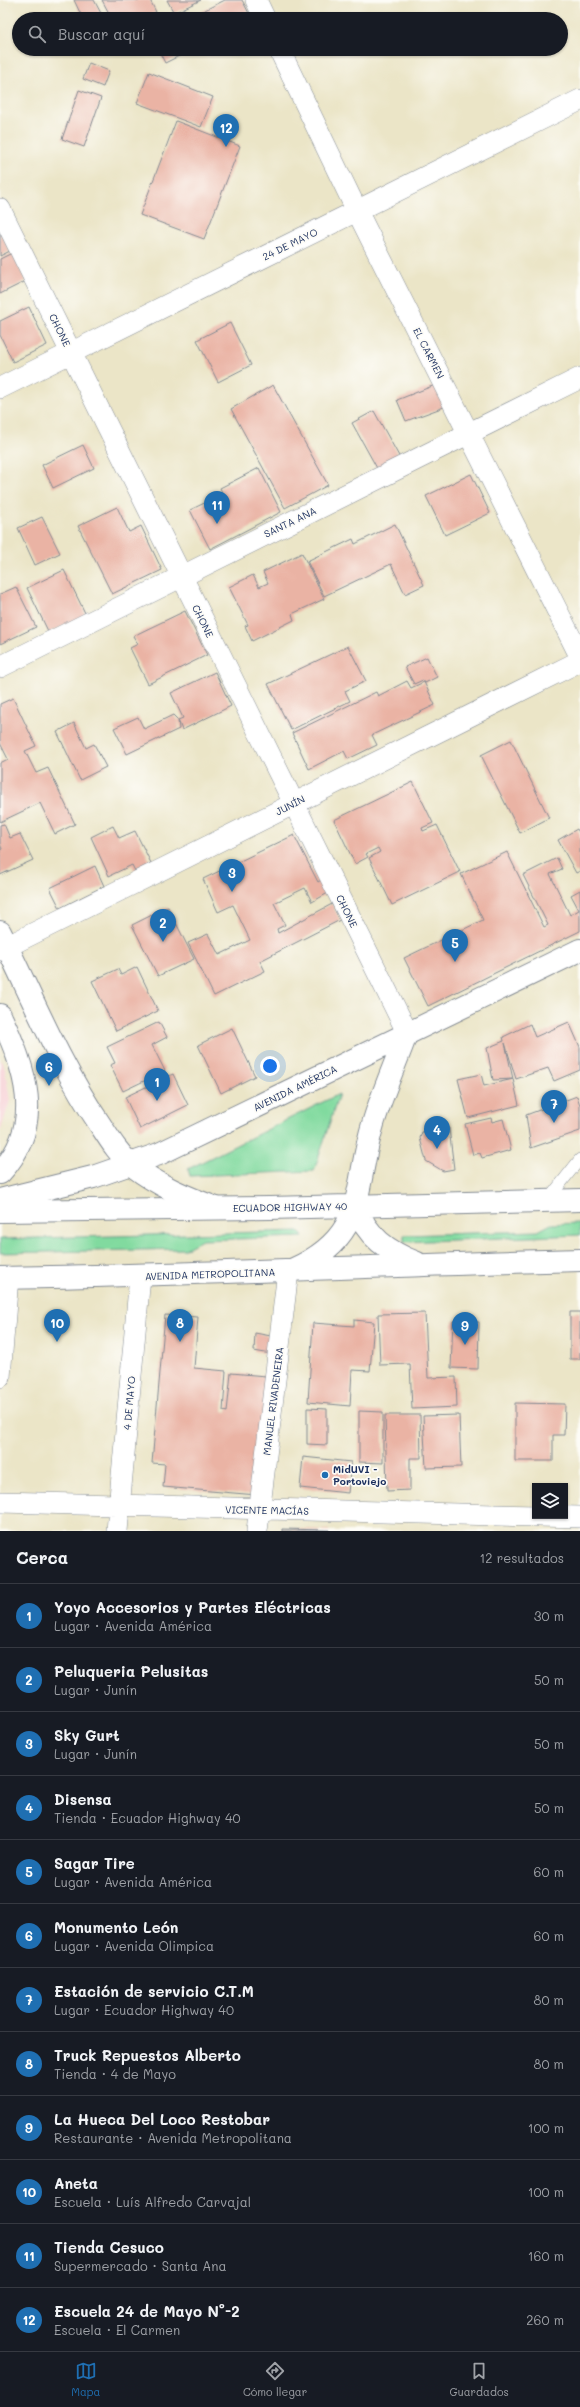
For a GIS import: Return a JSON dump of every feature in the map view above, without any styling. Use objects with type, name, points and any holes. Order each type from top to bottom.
[{"type":"main road","points":[[2,943],[87,1106],[112,1143],[132,1165],[159,1184],[176,1193],[220,1209]]},
{"type":"main road","name":"AVENIDA AMÉRICA","points":[[0,1200],[50,1189],[132,1165],[192,1139],[407,1032],[580,950]]},
{"type":"main road","points":[[0,1015],[20,1061],[26,1087],[28,1113],[22,1142],[0,1173]]},
{"type":"main road","points":[[288,1271],[310,1261],[330,1246],[350,1220],[356,1206],[373,1125],[407,1032]]},
{"type":"main road","name":"ECUADOR HIGHWAY 40","points":[[0,1211],[220,1209],[580,1200]]},
{"type":"main road","points":[[356,1206],[368,1230],[380,1243],[395,1254],[419,1264]]},
{"type":"main road","name":"AVENIDA METROPOLITANA","points":[[4,1277],[140,1276],[288,1271],[419,1264],[580,1260]]},
{"type":"street","points":[[256,0],[262,12]]},
{"type":"street","name":"EL CARMEN","points":[[283,56],[357,211],[580,656]]},
{"type":"street","name":"24 DE MAYO","points":[[0,388],[580,100]]},
{"type":"street","name":"CHONE","points":[[0,209],[407,1032]]},
{"type":"street","name":"SANTA ANA","points":[[0,667],[580,378]]},
{"type":"street","name":"JUNÍN","points":[[2,943],[294,803],[580,661]]},
{"type":"street","name":"MANUEL RIVADENEIRA","points":[[257,1531],[288,1271]]},
{"type":"street","name":"4 DE MAYO","points":[[117,1531],[140,1276]]},
{"type":"street","points":[[0,1377],[4,1277]]},
{"type":"street","name":"VICENTE MACÍAS","points":[[0,1502],[532,1516]]},
{"type":"street","points":[[556,1519],[573,1522]]},
{"type":"lane","points":[[547,1201],[579,1161]]},
{"type":"shaded area","points":[[0,1059],[5,1069],[10,1101],[0,1132]]},
{"type":"green space","points":[[339,1094],[314,1171],[190,1176],[188,1169]]},
{"type":"green space","points":[[580,1223],[580,1235],[404,1242],[404,1235],[538,1231],[551,1224]]},
{"type":"green space","points":[[299,1231],[303,1237],[202,1240],[185,1249],[0,1253],[0,1239]]},
{"type":"building","points":[[74,0],[94,0],[100,12],[80,12]]},
{"type":"building","points":[[102,0],[150,0],[156,12],[108,12]]},
{"type":"building","points":[[167,0],[201,0],[176,12],[173,12]]},
{"type":"building","points":[[225,0],[242,0],[248,12],[201,12]]},
{"type":"building","points":[[162,56],[179,56],[165,63]]},
{"type":"building","points":[[89,63],[109,71],[103,87],[83,79]]},
{"type":"building","points":[[149,72],[213,97],[201,127],[137,103]]},
{"type":"building","points":[[79,90],[101,98],[84,147],[62,139]]},
{"type":"building","points":[[176,121],[240,146],[204,239],[140,215]]},
{"type":"building","points":[[0,231],[10,251],[0,256]]},
{"type":"building","points":[[12,253],[26,281],[0,294],[0,259]]},
{"type":"building","points":[[29,307],[47,345],[13,362],[0,335],[0,321]]},
{"type":"building","points":[[230,323],[251,365],[218,382],[197,340]]},
{"type":"building","points":[[273,385],[328,485],[285,508],[231,409]]},
{"type":"building","points":[[435,385],[444,407],[406,421],[397,400]]},
{"type":"building","points":[[374,411],[400,458],[378,470],[352,423]]},
{"type":"building","points":[[83,445],[94,468],[53,488],[42,465]]},
{"type":"building","points":[[259,468],[281,512],[210,549],[190,510],[223,494],[220,488]]},
{"type":"building","points":[[471,474],[490,513],[445,535],[426,496]]},
{"type":"building","points":[[117,507],[129,532],[141,526],[162,570],[112,594],[78,526]]},
{"type":"building","points":[[42,517],[60,553],[35,565],[18,528]]},
{"type":"building","points":[[395,524],[424,585],[405,594],[391,564],[324,596],[307,561],[353,539],[355,544]]},
{"type":"building","points":[[302,553],[324,599],[292,614],[294,620],[252,641],[245,626],[248,625],[229,587],[253,575],[259,587],[268,583],[263,572]]},
{"type":"building","points":[[64,570],[86,615],[49,633],[27,588]]},
{"type":"building","points":[[16,587],[36,627],[0,644],[0,594]]},
{"type":"building","points":[[185,611],[207,655],[148,684],[130,648],[138,644],[133,636]]},
{"type":"building","points":[[348,646],[366,681],[345,691],[350,701],[291,730],[268,684]]},
{"type":"building","points":[[427,657],[437,677],[425,683],[423,680],[414,684],[405,667]]},
{"type":"building","points":[[215,672],[231,706],[182,730],[178,720],[183,718],[171,693]]},
{"type":"building","points":[[407,681],[411,688],[424,682],[435,705],[372,735],[377,745],[348,759],[344,751],[309,769],[292,733],[376,692],[378,696]]},
{"type":"building","points":[[13,698],[36,746],[25,751],[36,773],[48,768],[75,824],[55,834],[40,803],[0,822],[0,763],[8,759],[0,743],[0,704]]},
{"type":"building","points":[[173,715],[178,720],[179,729],[127,754],[114,728],[138,717],[144,729]]},
{"type":"building","points":[[74,723],[86,748],[94,744],[106,767],[80,780],[57,732]]},
{"type":"building","points":[[511,740],[549,818],[520,833],[481,755]]},
{"type":"building","points":[[413,782],[433,823],[422,828],[423,831],[437,825],[460,872],[392,905],[369,858],[380,852],[378,848],[366,854],[368,857],[355,864],[334,820]]},
{"type":"building","points":[[4,824],[10,838],[20,834],[33,860],[0,875],[0,850],[2,849],[0,844],[0,825]]},
{"type":"building","points":[[113,826],[119,838],[135,831],[151,863],[135,871],[132,865],[109,876],[91,837]]},
{"type":"building","points":[[577,829],[580,834],[580,871],[576,873],[558,840]]},
{"type":"building","points":[[294,835],[318,882],[321,880],[328,893],[312,902],[305,888],[274,903],[285,925],[277,929],[278,933],[332,904],[340,920],[260,961],[265,971],[214,996],[188,943],[208,934],[219,955],[250,940],[233,905],[218,912],[203,879]]},
{"type":"building","points":[[507,852],[544,927],[548,925],[523,875],[557,858],[562,869],[550,874],[570,915],[579,910],[571,895],[580,890],[580,931],[428,1006],[404,958],[483,920],[461,874]]},
{"type":"building","points":[[95,866],[104,886],[60,908],[50,888]]},
{"type":"building","points":[[168,907],[194,959],[158,976],[132,925]]},
{"type":"building","points":[[137,967],[158,1011],[116,1031],[92,981],[118,969],[121,975]]},
{"type":"building","points":[[159,1022],[167,1037],[152,1045],[165,1071],[123,1091],[110,1065],[115,1063],[107,1047]]},
{"type":"building","points":[[569,1022],[580,1047],[580,1070],[554,1081],[548,1068],[516,1079],[505,1043],[513,1079],[493,1080],[487,1048],[504,1041],[503,1037],[530,1024],[535,1037]]},
{"type":"building","points":[[232,1028],[255,1076],[221,1093],[198,1045]]},
{"type":"building","points":[[173,1074],[188,1105],[140,1129],[125,1097]]},
{"type":"building","points":[[481,1074],[484,1086],[513,1079],[519,1105],[468,1118],[458,1079]]},
{"type":"building","points":[[577,1096],[580,1105],[580,1131],[531,1148],[526,1115]]},
{"type":"building","points":[[491,1118],[492,1122],[503,1119],[511,1150],[482,1158],[480,1153],[473,1155],[465,1124]]},
{"type":"building","points":[[449,1128],[454,1169],[443,1171],[426,1161],[420,1138],[422,1132]]},
{"type":"building","points":[[570,1312],[580,1312],[580,1359],[570,1359]]},
{"type":"building","points":[[425,1313],[428,1378],[456,1377],[457,1407],[412,1409],[410,1364],[380,1365],[378,1314]]},
{"type":"building","points":[[165,1315],[198,1317],[194,1368],[226,1371],[223,1411],[227,1412],[231,1373],[266,1376],[257,1495],[163,1487],[165,1464],[152,1463]]},
{"type":"building","points":[[354,1320],[374,1322],[370,1371],[352,1370],[350,1406],[308,1402],[313,1323],[354,1326]]},
{"type":"building","points":[[453,1321],[479,1322],[478,1369],[451,1368]]},
{"type":"building","points":[[255,1333],[271,1336],[271,1354],[254,1351]]},
{"type":"building","points":[[515,1403],[565,1404],[564,1435],[553,1435],[553,1461],[515,1461]]},
{"type":"building","points":[[307,1408],[327,1409],[327,1445],[307,1444]]},
{"type":"building","points":[[359,1411],[383,1412],[383,1463],[359,1462]]},
{"type":"building","points":[[385,1415],[420,1415],[421,1458],[410,1458],[410,1490],[387,1491]]},
{"type":"building","points":[[459,1415],[461,1467],[426,1468],[423,1416]]},
{"type":"building","name":"MidUVI - Portoviejo","points":[[303,1457],[351,1462],[348,1493],[300,1488]]},
{"type":"building","points":[[282,1529],[329,1530],[329,1531],[282,1531]]},
{"type":"place","name":"Escuela 24 de Mayo N°-2","points":[[226,147]]},
{"type":"place","name":"Tienda Cesuco","points":[[217,524]]},
{"type":"place","name":"Sky Gurt","points":[[232,892]]},
{"type":"place","name":"Peluqueria Pelusitas","points":[[163,942]]},
{"type":"place","name":"Sagar Tire","points":[[455,962]]},
{"type":"place","name":"Monumento León","points":[[49,1086]]},
{"type":"place","name":"Yoyo Accesorios y Partes Eléctricas","points":[[157,1101]]},
{"type":"place","name":"Estación de servicio C.T.M","points":[[554,1123]]},
{"type":"place","name":"Disensa","points":[[437,1149]]},
{"type":"place","name":"Aneta","points":[[57,1342]]},
{"type":"place","name":"Truck Repuestos Alberto","points":[[180,1342]]},
{"type":"place","name":"La Hueca Del Loco Restobar","points":[[465,1345]]},
{"type":"place","name":"MidUVI - Portoviejo","points":[[325,1475]]}]
